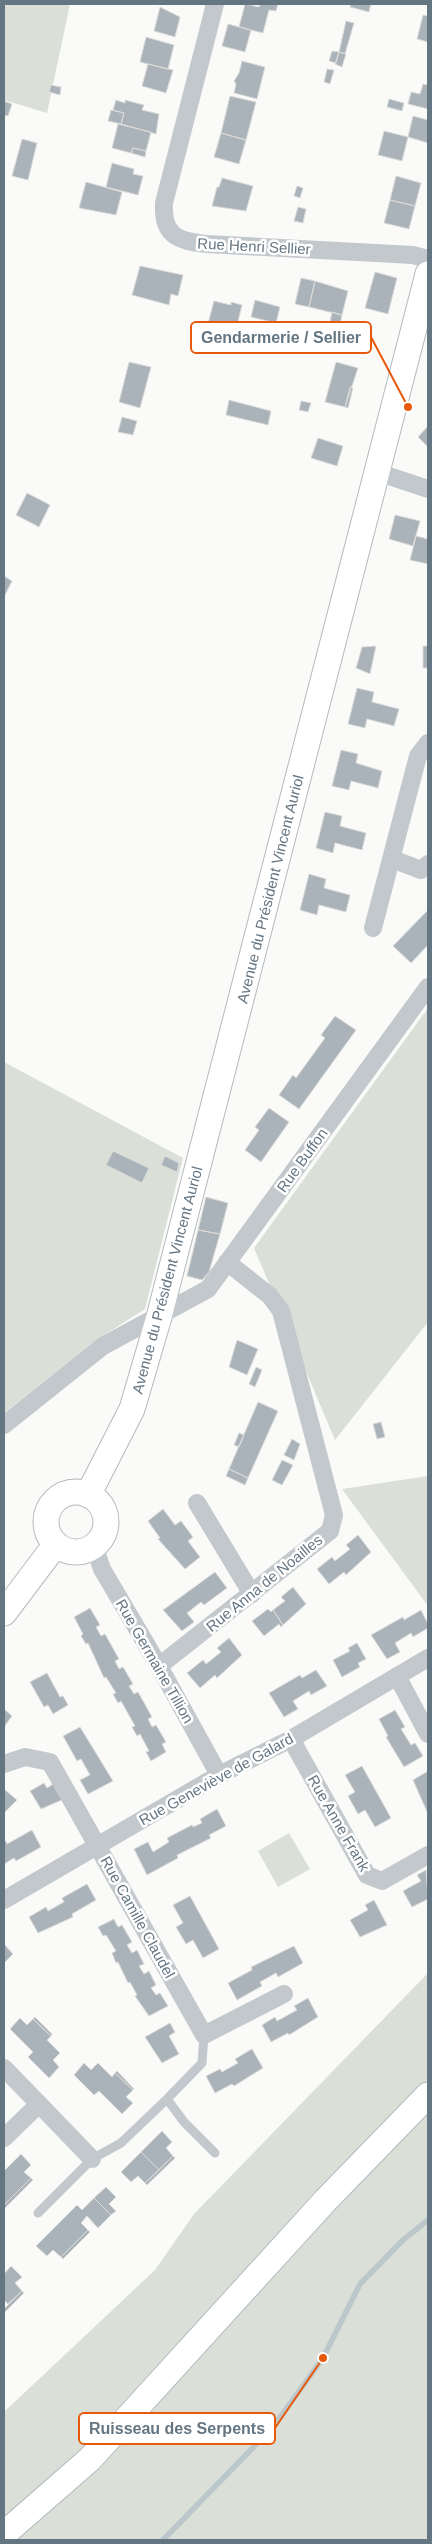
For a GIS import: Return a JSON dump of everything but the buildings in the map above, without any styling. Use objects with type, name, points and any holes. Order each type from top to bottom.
[{"type":"main road","name":"Avenue du Président Vincent Auriol","points":[[88,1495],[132,1409],[159,1317],[428,274]]},
{"type":"main road","points":[[80,1493],[88,1495],[101,1506],[105,1514],[104,1532],[94,1546],[79,1552],[62,1549],[56,1544],[47,1530],[46,1522],[51,1506],[63,1495],[80,1493]]},
{"type":"main road","points":[[4,1613],[56,1544]]},
{"type":"main road","points":[[4,2534],[90,2458],[325,2201],[428,2095]]},
{"type":"street","name":"Rue Henri Sellier","points":[[215,4],[164,204],[163,219],[171,233],[184,242],[199,244],[414,255],[428,258]]},
{"type":"street","points":[[377,472],[428,488]]},
{"type":"street","points":[[373,928],[418,756],[428,744]]},
{"type":"street","points":[[392,859],[421,870],[428,864]]},
{"type":"street","name":"Rue Buffon","points":[[4,1425],[103,1346],[144,1322],[159,1317],[208,1289],[428,987]]},
{"type":"street","name":"Rue Anna de Noailles","points":[[159,1666],[330,1531],[334,1515],[327,1482],[281,1311],[270,1296],[227,1262]]},
{"type":"street","points":[[197,1502],[252,1594]]},
{"type":"street","name":"Rue Germaine Tillion","points":[[94,1546],[102,1569],[159,1666],[219,1775]]},
{"type":"street","name":"Rue Geneviève de Galard","points":[[4,1900],[219,1775],[291,1739],[428,1658]]},
{"type":"street","points":[[397,1676],[428,1734]]},
{"type":"street","name":"Rue Anne Frank","points":[[291,1739],[367,1875],[382,1881],[428,1855]]},
{"type":"street","name":"Rue Camille Claudel","points":[[4,1764],[25,1756],[50,1762],[98,1844],[204,2035]]},
{"type":"street","points":[[204,2035],[284,1994]]},
{"type":"street","points":[[4,2068],[92,2159]]},
{"type":"street","points":[[4,2138],[38,2104]]},
{"type":"lane","points":[[38,2213],[92,2159],[121,2143],[202,2064],[204,2035]]},
{"type":"lane","points":[[167,2099],[184,2122],[215,2153]]},
{"type":"shaded area","points":[[4,4],[70,4],[47,113],[4,100]]},
{"type":"shaded area","points":[[428,1008],[428,1322],[335,1440],[254,1248]]},
{"type":"shaded area","points":[[4,1062],[183,1158],[145,1309],[95,1341],[4,1413]]},
{"type":"shaded area","points":[[428,1476],[428,1606],[342,1489]]},
{"type":"shaded area","points":[[289,1833],[310,1869],[278,1887],[258,1851]]},
{"type":"shaded area","points":[[428,1973],[428,2540],[4,2540],[4,2412],[155,2270],[194,2214]]},
{"type":"waterway","points":[[163,2540],[273,2427],[323,2358],[360,2284],[403,2240],[428,2220]]},
{"type":"place","name":"Gendarmerie / Sellier","points":[[408,407]]},
{"type":"place","name":"Ruisseau des Serpents","points":[[323,2358]]}]
